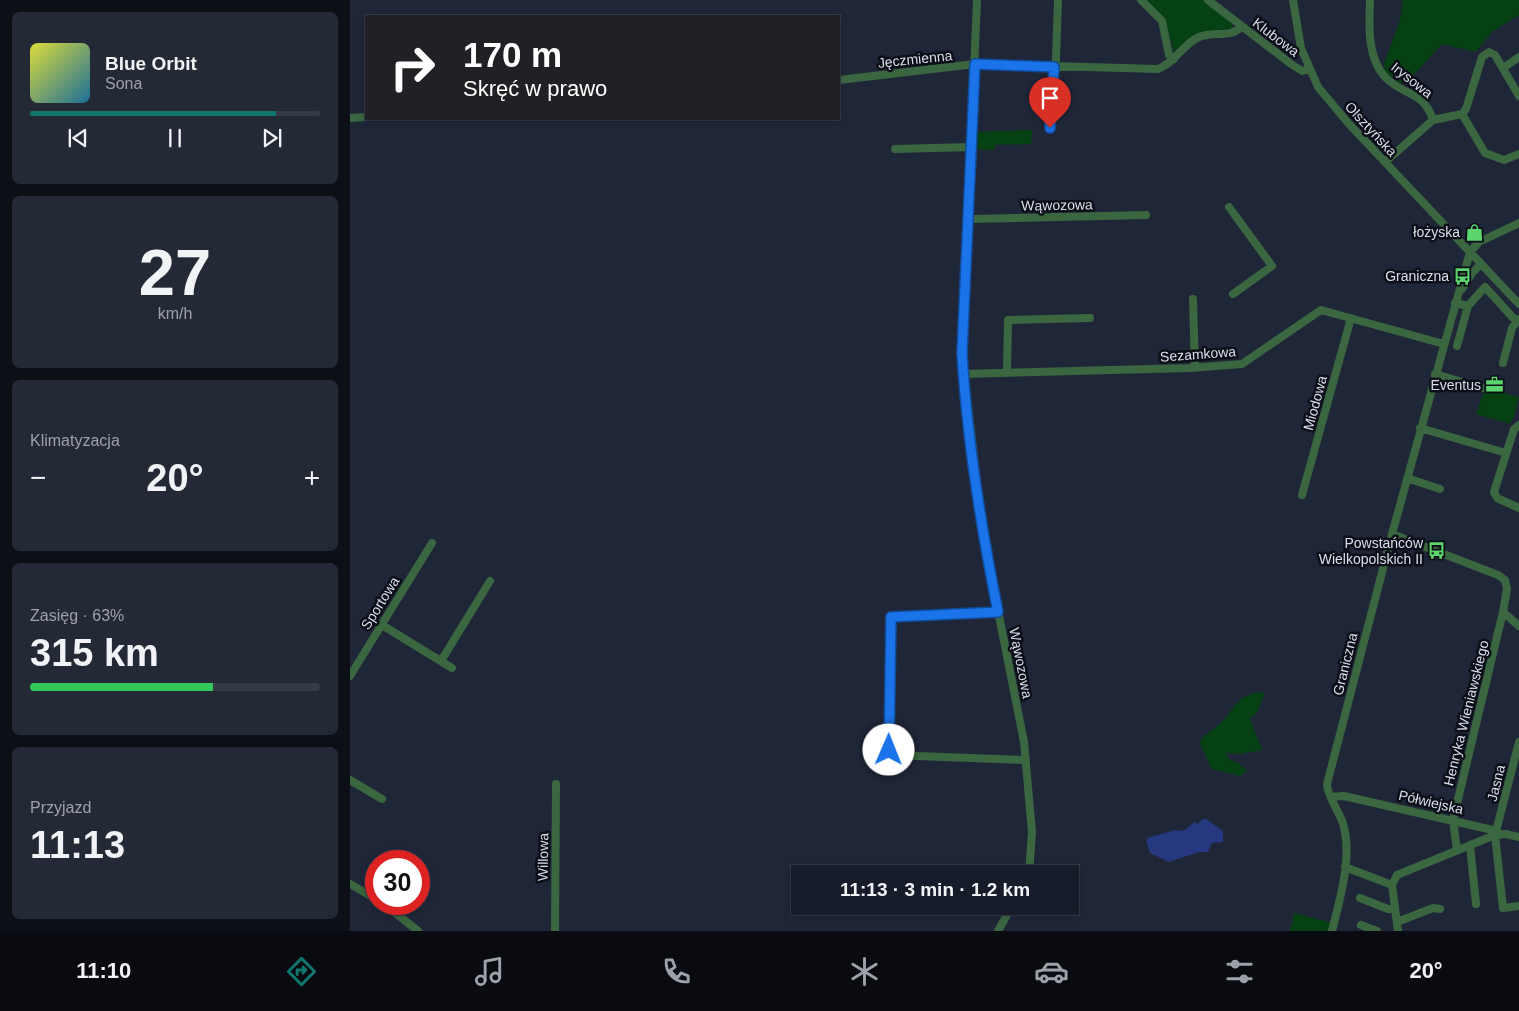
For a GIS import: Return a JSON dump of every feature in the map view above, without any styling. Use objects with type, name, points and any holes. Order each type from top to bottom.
[{"type":"street","name":"Wąwozowa","points":[[977,0],[962,353],[963,374],[983,535],[1026,760],[1032,832],[1029,865]]},
{"type":"street","points":[[1050,128],[1056,59],[1058,0]]},
{"type":"street","points":[[1141,0],[1162,21],[1169,55],[1174,59]]},
{"type":"street","name":"Klubowa","points":[[1208,0],[1298,69],[1309,69]]},
{"type":"street","name":"Olsztyńska","points":[[1293,0],[1298,33],[1309,69],[1318,87],[1334,107],[1519,304]]},
{"type":"street","name":"Irysowa","points":[[1370,0],[1371,39],[1376,65],[1394,85],[1420,97],[1426,103],[1433,120]]},
{"type":"street","name":"Jęczmienna","points":[[840,80],[975,64],[1149,70],[1166,66],[1200,36],[1214,33],[1232,33],[1241,27]]},
{"type":"street","points":[[1519,96],[1495,55],[1489,52],[1482,57],[1466,109],[1462,114],[1485,153],[1504,160],[1519,154]]},
{"type":"street","points":[[1503,68],[1519,57]]},
{"type":"street","name":"Irysowa","points":[[1385,162],[1433,120],[1462,114]]},
{"type":"street","points":[[350,118],[365,117]]},
{"type":"street","points":[[895,149],[972,147]]},
{"type":"street","points":[[1229,207],[1272,266],[1233,294]]},
{"type":"street","name":"Wąwozowa","points":[[969,219],[1146,215]]},
{"type":"street","points":[[1470,252],[1479,242],[1519,223]]},
{"type":"street","name":"Graniczna","points":[[1332,931],[1338,910],[1347,842],[1344,825],[1326,784],[1420,428],[1470,252]]},
{"type":"street","name":"Graniczna","points":[[1456,301],[1472,273],[1481,264]]},
{"type":"street","points":[[1457,346],[1468,306],[1485,287],[1518,320],[1503,362]]},
{"type":"street","points":[[1193,298],[1195,368]]},
{"type":"street","points":[[1456,301],[1468,306]]},
{"type":"street","name":"Sezamkowa","points":[[963,374],[1195,368],[1242,364],[1320,310],[1444,344]]},
{"type":"street","points":[[1007,373],[1008,320],[1090,318]]},
{"type":"street","name":"Miodowa","points":[[1302,495],[1351,318]]},
{"type":"street","points":[[1435,374],[1483,388]]},
{"type":"street","points":[[1519,425],[1514,429],[1495,495],[1500,500],[1519,508]]},
{"type":"street","points":[[1420,428],[1506,454]]},
{"type":"street","points":[[1407,478],[1440,489]]},
{"type":"street","name":"Henryka Wieniawskiego","points":[[1392,534],[1498,575],[1505,580],[1507,589],[1453,820]]},
{"type":"street","name":"Sportowa","points":[[350,676],[432,543]]},
{"type":"street","points":[[440,661],[490,580]]},
{"type":"street","points":[[998,612],[891,617],[890,755],[1026,760]]},
{"type":"street","points":[[1503,612],[1519,626]]},
{"type":"street","points":[[382,625],[452,668]]},
{"type":"street","name":"Jasna","points":[[1519,742],[1496,833],[1503,908],[1519,906]]},
{"type":"street","points":[[350,780],[382,799]]},
{"type":"street","name":"Willowa","points":[[555,931],[556,784]]},
{"type":"street","name":"Półwiejska","points":[[1331,797],[1344,796],[1519,837]]},
{"type":"street","points":[[1453,820],[1457,850]]},
{"type":"street","points":[[1398,931],[1392,885],[1401,873],[1496,833]]},
{"type":"street","points":[[1470,845],[1476,904]]},
{"type":"street","points":[[1344,867],[1392,885]]},
{"type":"street","points":[[350,884],[365,893]]},
{"type":"street","points":[[1360,898],[1388,909],[1395,908]]},
{"type":"street","points":[[1397,922],[1433,908],[1440,909]]},
{"type":"street","points":[[398,915],[418,931]]},
{"type":"street","points":[[998,931],[1007,915]]},
{"type":"street","points":[[1362,924],[1377,931]]},
{"type":"green space","points":[[1143,0],[1203,0],[1231,22],[1233,28],[1199,33],[1174,51],[1166,24]]},
{"type":"green space","points":[[1403,0],[1519,0],[1519,15],[1492,32],[1476,52],[1442,44],[1407,82],[1400,83],[1385,72],[1384,64],[1400,20]]},
{"type":"green space","points":[[1032,130],[1031,144],[995,145],[995,150],[974,149],[974,132]]},
{"type":"green space","points":[[1485,388],[1519,397],[1514,417],[1510,424],[1476,414]]},
{"type":"green space","points":[[1261,692],[1265,693],[1257,713],[1250,719],[1262,750],[1241,754],[1226,753],[1229,760],[1237,762],[1247,771],[1240,776],[1212,769],[1199,742],[1243,698]]},
{"type":"green space","points":[[1294,913],[1333,923],[1331,931],[1290,931]]},
{"type":"water","points":[[1206,819],[1223,831],[1223,842],[1212,843],[1208,852],[1199,852],[1169,862],[1150,853],[1146,840],[1148,838],[1175,830],[1183,831],[1195,822],[1197,824]]},
{"type":"place","name":"łożyska","points":[[1474,232]]},
{"type":"place","name":"Graniczna","points":[[1463,276]]},
{"type":"place","name":"Eventus","points":[[1495,385]]},
{"type":"place","name":"Powstańców Wielkopolskich II","points":[[1437,551]]},
{"type":"route","points":[[889,750],[891,617],[998,612],[983,535],[962,353],[975,64],[1054,67],[1050,128]]}]
